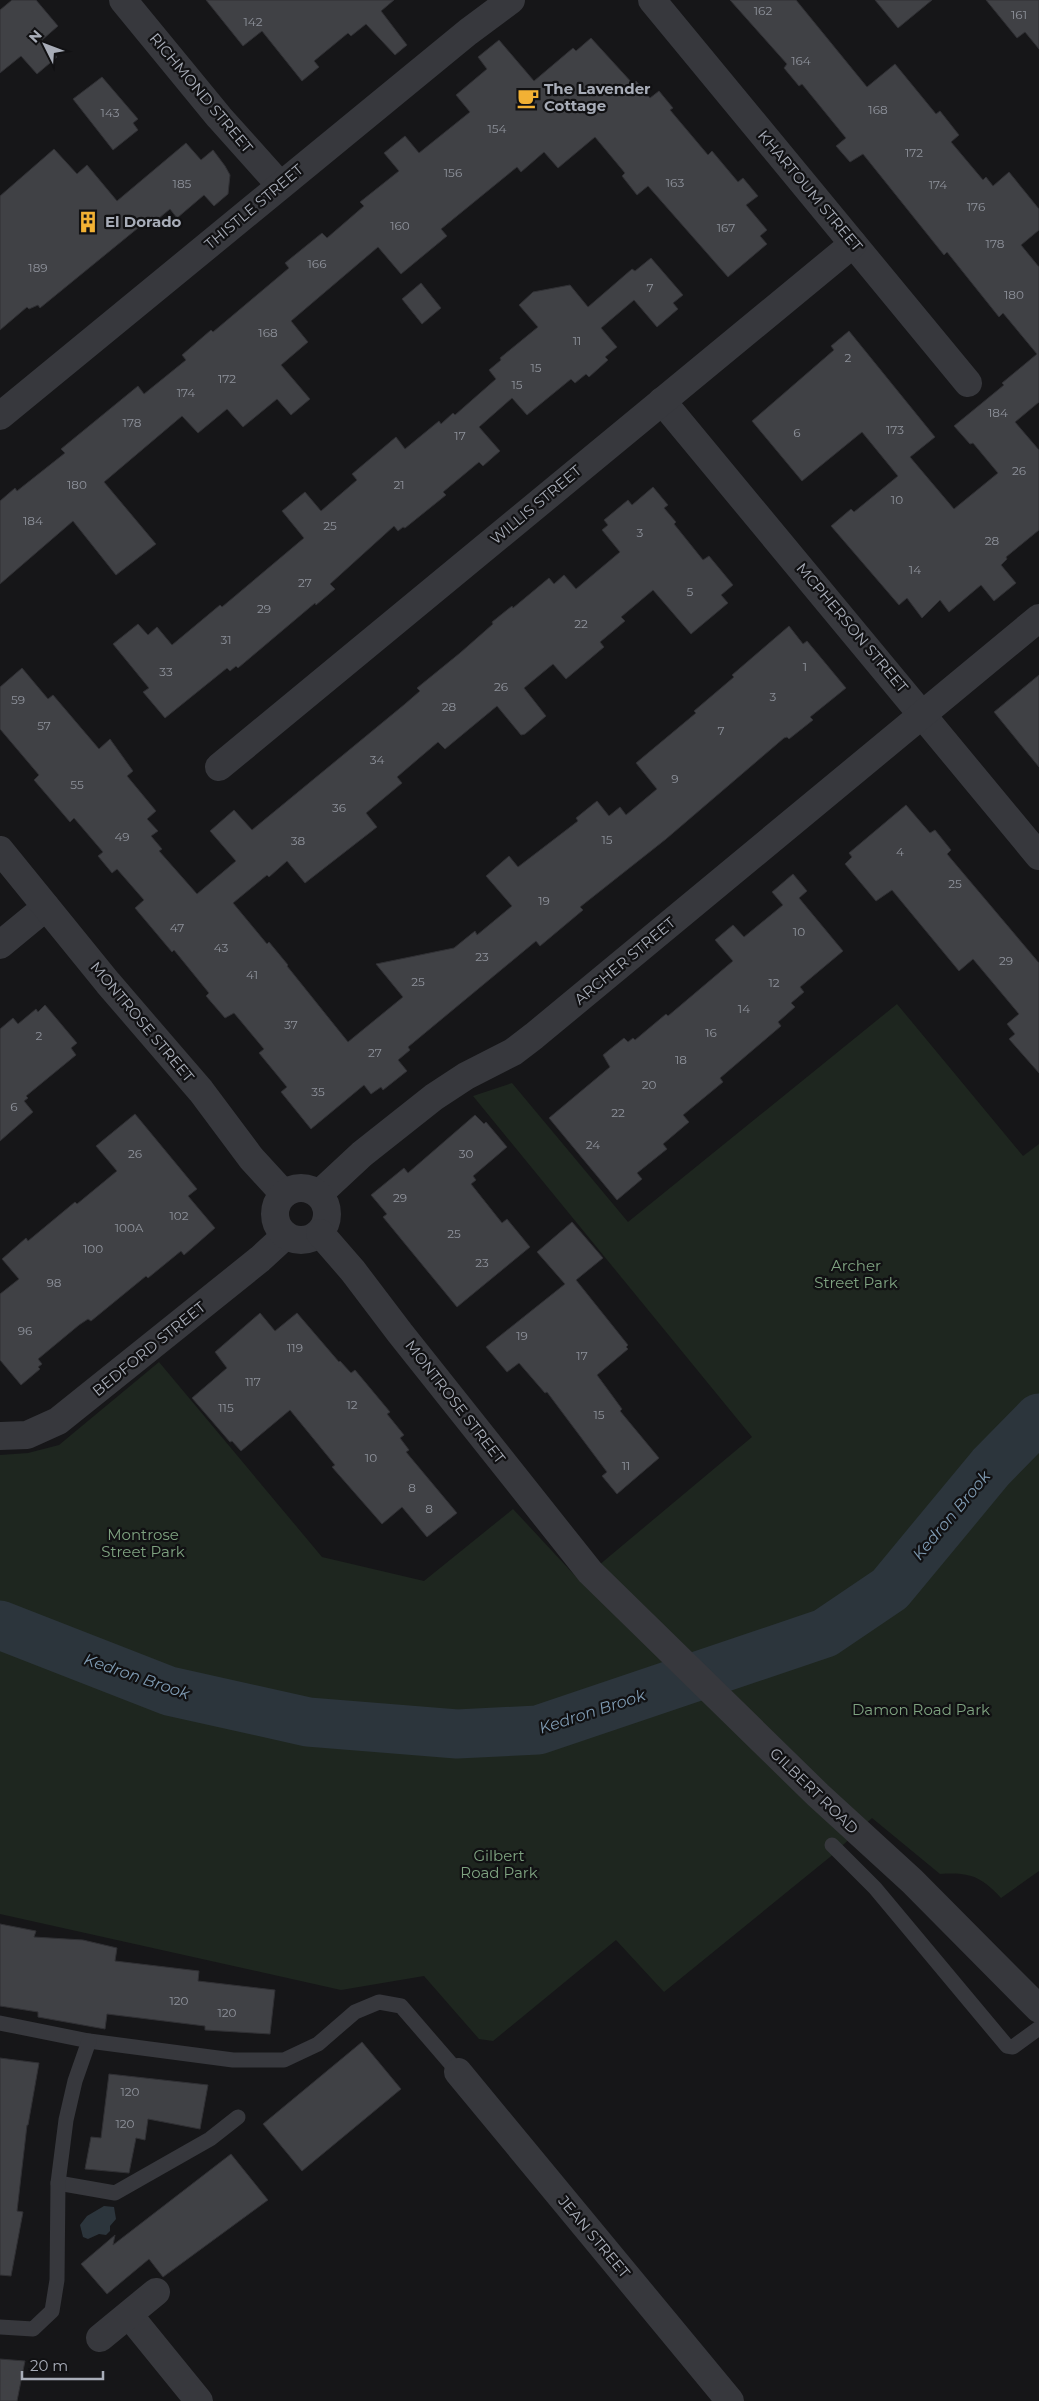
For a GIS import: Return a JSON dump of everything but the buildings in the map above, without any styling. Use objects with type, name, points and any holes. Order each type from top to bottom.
[{"type":"street","name":"RICHMOND STREET","points":[[123,0],[219,117],[280,185]]},
{"type":"street","name":"THISTLE STREET","points":[[0,416],[280,185],[468,32],[511,0]]},
{"type":"street","name":"KHARTOUM STREET","points":[[652,0],[968,383]]},
{"type":"street","name":"WILLIS STREET","points":[[219,767],[853,244]]},
{"type":"street","name":"MCPHERSON STREET","points":[[662,401],[1039,856]]},
{"type":"street","name":"ARCHER STREET","points":[[318,1194],[362,1154],[434,1097],[466,1076],[513,1052],[534,1036],[1039,618]]},
{"type":"street","name":"MONTROSE STREET","points":[[0,850],[201,1091],[251,1158],[284,1194]]},
{"type":"street","points":[[0,945],[46,907]]},
{"type":"street","points":[[298,1188],[312,1190],[318,1194],[327,1209],[327,1217],[320,1233],[307,1240],[299,1241],[285,1236],[276,1223],[274,1215],[278,1200],[284,1194],[298,1188]]},
{"type":"street","name":"MONTROSE STREET","points":[[320,1233],[353,1271],[406,1341],[590,1572]]},
{"type":"street","name":"BEDFORD STREET","points":[[0,1436],[27,1434],[58,1421],[260,1259],[285,1236]]},
{"type":"street","name":"GILBERT ROAD","points":[[590,1572],[818,1795],[912,1882],[1039,2009]]},
{"type":"street","name":"JEAN STREET","points":[[458,2072],[730,2401]]},
{"type":"street","points":[[100,2338],[156,2292]]},
{"type":"street","points":[[129,2315],[199,2401]]},
{"type":"lane","points":[[832,1845],[875,1888],[1007,2046],[1013,2047],[1039,2028]]},
{"type":"lane","points":[[0,2023],[89,2041],[233,2060],[284,2060],[318,2044],[355,2012],[379,2002],[401,2006],[458,2072]]},
{"type":"lane","points":[[0,2327],[33,2330],[52,2311],[57,2280],[58,2183],[66,2120],[89,2041]]},
{"type":"lane","points":[[58,2183],[115,2192],[210,2139],[238,2117]]},
{"type":"green space","points":[[897,1004],[1023,1156],[1039,1144],[1039,1871],[1001,1898],[981,1880],[974,1877],[959,1874],[940,1874],[872,1818],[830,1857],[664,1992],[616,1940],[493,2041],[479,2039],[424,1976],[341,1990],[0,1914],[0,1455],[28,1453],[59,1445],[159,1362],[322,1557],[424,1581],[513,1509],[580,1581],[752,1437],[473,1096],[512,1083],[628,1222]]},
{"type":"shaded area","points":[[104,2206],[114,2207],[116,2219],[110,2226],[110,2231],[106,2235],[99,2234],[88,2239],[83,2237],[80,2225],[87,2216]]},
{"type":"waterway","name":"Kedron Brook","points":[[0,1625],[169,1691],[308,1722],[457,1734],[538,1730],[825,1633],[890,1589],[991,1467],[1039,1418]]},
{"type":"place","name":"The Lavender Cottage","points":[[528,98]]},
{"type":"place","name":"El Dorado","points":[[88,222]]},
{"type":"park label","name":"Archer Street Park","points":[[856,1274]]},
{"type":"park label","name":"Montrose Street Park","points":[[143,1544]]},
{"type":"park label","name":"Damon Road Park","points":[[921,1710]]},
{"type":"park label","name":"Gilbert Road Park","points":[[499,1864]]}]
